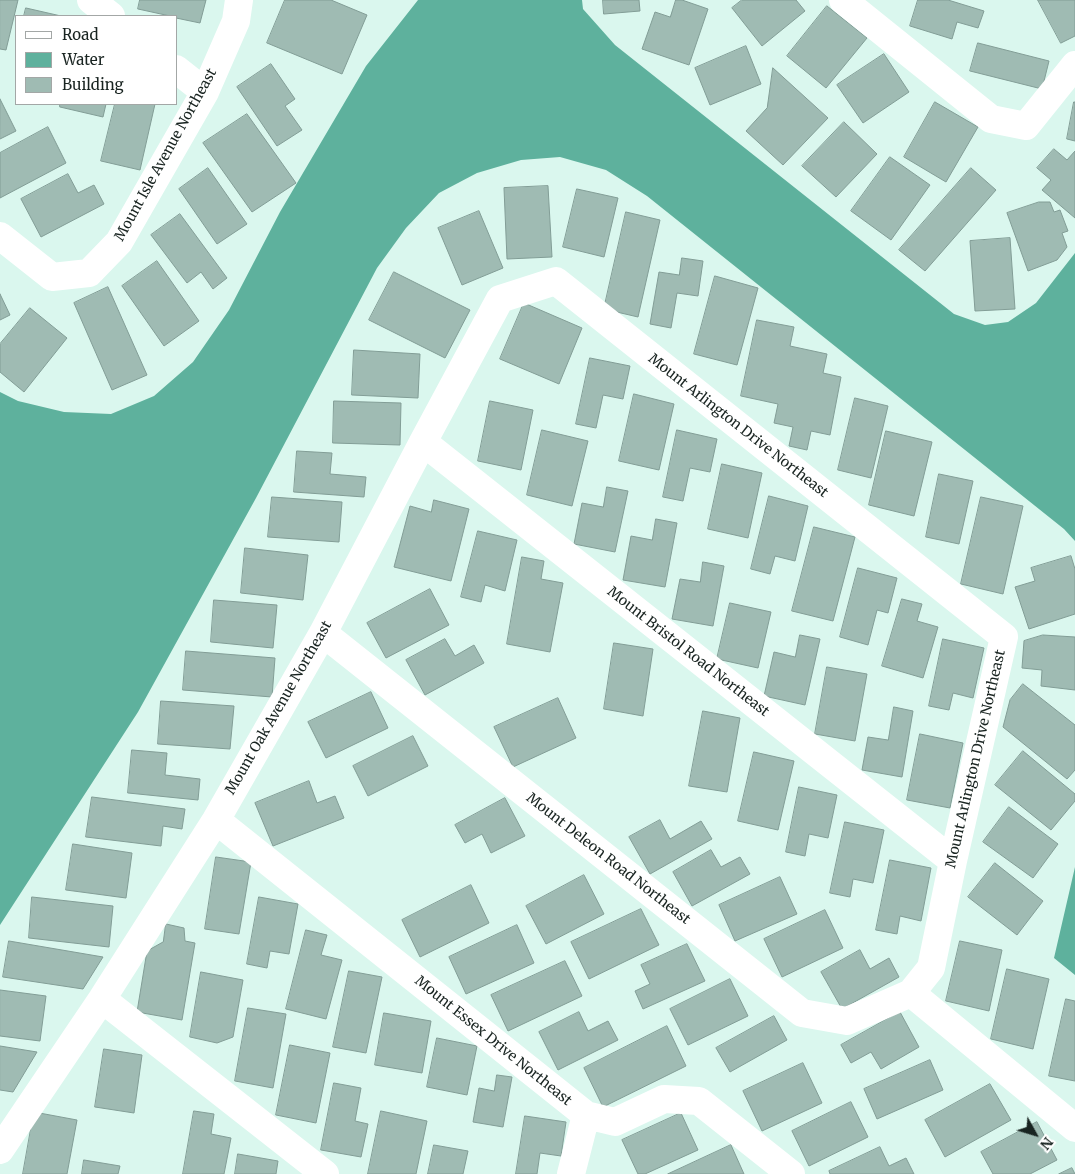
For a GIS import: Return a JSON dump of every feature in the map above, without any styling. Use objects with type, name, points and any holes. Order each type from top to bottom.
[{"type":"street","points":[[91,0],[111,15]]},
{"type":"street","name":"Mount Isle Avenue Northeast","points":[[0,236],[52,278],[89,273],[119,242],[205,92],[236,21],[239,0]]},
{"type":"street","points":[[843,0],[991,118],[1026,126],[1075,65]]},
{"type":"street","points":[[178,71],[205,92]]},
{"type":"street","name":"Mount Oak Avenue Northeast","points":[[0,1150],[102,999],[216,820],[323,633],[500,298],[556,281]]},
{"type":"street","name":"Mount Arlington Drive Northeast","points":[[556,281],[1004,637],[953,861],[931,968],[911,993]]},
{"type":"street","name":"Mount Bristol Road Northeast","points":[[423,442],[953,861]]},
{"type":"street","name":"Mount Deleon Road Northeast","points":[[323,633],[802,1013],[847,1021],[911,993]]},
{"type":"street","name":"Mount Essex Drive Northeast","points":[[216,820],[586,1115],[615,1122],[664,1099],[699,1101],[791,1174]]},
{"type":"street","points":[[911,993],[1075,1128]]},
{"type":"street","points":[[102,999],[325,1174]]},
{"type":"street","points":[[571,1174],[586,1115]]},
{"type":"water","points":[[418,0],[582,0],[583,9],[615,45],[954,314],[985,325],[1008,322],[1036,303],[1075,253],[1075,541],[1064,529],[647,196],[606,170],[560,157],[521,160],[477,173],[439,193],[406,228],[377,268],[256,498],[138,712],[0,925],[0,392],[18,401],[64,412],[111,414],[154,396],[193,362],[229,310],[280,212],[366,66]]},
{"type":"water","points":[[1075,867],[1075,975],[1054,958]]},
{"type":"building","points":[[0,0],[18,0],[6,50],[0,49]]},
{"type":"building","points":[[140,0],[206,0],[200,23],[178,18],[178,15],[165,15],[138,9]]},
{"type":"building","points":[[285,0],[331,0],[367,15],[342,74],[267,43]]},
{"type":"building","points":[[603,0],[639,0],[640,11],[604,14]]},
{"type":"building","points":[[676,0],[682,0],[708,9],[689,65],[642,49],[655,12],[670,17]]},
{"type":"building","points":[[742,0],[796,0],[805,11],[762,46],[732,8]]},
{"type":"building","points":[[918,0],[948,0],[984,11],[978,28],[957,22],[952,39],[910,26]]},
{"type":"building","points":[[1038,0],[1075,0],[1075,36],[1061,43]]},
{"type":"building","points":[[827,6],[867,38],[826,88],[787,56]]},
{"type":"building","points":[[26,8],[57,15],[24,15]]},
{"type":"building","points":[[978,43],[1049,61],[1042,89],[970,71]]},
{"type":"building","points":[[746,46],[761,84],[710,105],[695,68]]},
{"type":"building","points":[[884,54],[909,92],[863,123],[837,85]]},
{"type":"building","points":[[271,64],[295,99],[285,106],[302,130],[277,146],[237,87]]},
{"type":"building","points":[[773,68],[828,118],[783,165],[746,131],[767,108]]},
{"type":"building","points":[[0,99],[16,131],[0,139]]},
{"type":"building","points":[[935,102],[978,127],[946,182],[904,157]]},
{"type":"building","points":[[1075,102],[1075,141],[1067,139]]},
{"type":"building","points":[[60,105],[106,105],[103,117],[60,107]]},
{"type":"building","points":[[115,105],[155,105],[140,170],[101,161]]},
{"type":"building","points":[[247,114],[296,183],[252,212],[203,143]]},
{"type":"building","points":[[844,122],[877,154],[836,197],[802,166]]},
{"type":"building","points":[[48,127],[66,163],[0,198],[0,153]]},
{"type":"building","points":[[1054,149],[1067,160],[1075,151],[1075,218],[1042,190],[1051,180],[1037,168]]},
{"type":"building","points":[[890,157],[930,185],[891,240],[851,211]]},
{"type":"building","points":[[208,168],[247,224],[217,244],[179,189]]},
{"type":"building","points":[[971,168],[996,190],[925,271],[899,250]]},
{"type":"building","points":[[68,174],[78,193],[94,185],[104,204],[41,237],[21,199]]},
{"type":"building","points":[[548,186],[552,257],[507,259],[504,188]]},
{"type":"building","points":[[577,189],[618,198],[604,257],[563,247]]},
{"type":"building","points":[[1039,202],[1050,202],[1054,212],[1060,210],[1068,231],[1062,233],[1067,247],[1057,260],[1028,271],[1007,213]]},
{"type":"building","points":[[479,211],[503,268],[462,285],[438,228]]},
{"type":"building","points":[[626,212],[660,220],[638,317],[604,309]]},
{"type":"building","points":[[180,214],[227,278],[213,289],[201,272],[187,283],[151,235]]},
{"type":"building","points":[[1010,238],[1015,309],[975,311],[970,241]]},
{"type":"building","points":[[682,258],[703,261],[698,296],[677,293],[671,328],[650,324],[659,272],[679,275]]},
{"type":"building","points":[[157,261],[199,321],[164,346],[122,286]]},
{"type":"building","points":[[394,272],[470,310],[445,358],[369,320]]},
{"type":"building","points":[[715,276],[758,288],[737,365],[694,354]]},
{"type":"building","points":[[108,287],[147,375],[112,390],[74,303]]},
{"type":"building","points":[[0,294],[10,315],[0,320]]},
{"type":"building","points":[[524,303],[582,328],[559,384],[500,359]]},
{"type":"building","points":[[30,308],[67,338],[24,392],[0,372],[0,344]]},
{"type":"building","points":[[757,320],[794,327],[790,346],[827,354],[823,373],[841,377],[830,435],[811,431],[807,450],[789,446],[793,427],[774,423],[778,404],[741,396]]},
{"type":"building","points":[[354,350],[420,354],[418,398],[352,395]]},
{"type":"building","points":[[590,358],[630,366],[623,399],[603,395],[596,428],[576,424]]},
{"type":"building","points":[[634,394],[674,404],[659,470],[619,461]]},
{"type":"building","points":[[855,398],[888,406],[871,478],[838,470]]},
{"type":"building","points":[[334,401],[401,403],[400,445],[333,443]]},
{"type":"building","points":[[490,401],[533,410],[521,470],[478,461]]},
{"type":"building","points":[[542,430],[588,441],[572,506],[527,495]]},
{"type":"building","points":[[677,430],[717,439],[710,472],[690,468],[683,501],[663,497]]},
{"type":"building","points":[[886,431],[932,442],[914,516],[869,505]]},
{"type":"building","points":[[297,451],[332,453],[330,474],[366,477],[364,497],[294,492]]},
{"type":"building","points":[[722,464],[762,473],[748,538],[708,529]]},
{"type":"building","points":[[939,474],[973,481],[959,544],[926,537]]},
{"type":"building","points":[[607,487],[628,491],[615,552],[574,544],[582,503],[603,507]]},
{"type":"building","points":[[769,496],[808,506],[795,561],[775,556],[770,574],[751,569]]},
{"type":"building","points":[[272,497],[342,502],[339,542],[268,537]]},
{"type":"building","points":[[981,497],[1023,506],[1003,594],[961,584]]},
{"type":"building","points":[[434,500],[469,509],[451,581],[394,567],[410,506],[431,512]]},
{"type":"building","points":[[656,519],[677,523],[665,587],[623,580],[631,536],[652,540]]},
{"type":"building","points":[[814,527],[855,537],[833,621],[792,611]]},
{"type":"building","points":[[478,531],[517,540],[505,591],[485,585],[481,602],[461,597]]},
{"type":"building","points":[[245,548],[308,555],[303,600],[241,593]]},
{"type":"building","points":[[1071,556],[1075,569],[1075,614],[1029,629],[1015,587],[1035,581],[1031,568]]},
{"type":"building","points":[[522,557],[544,561],[541,579],[563,583],[550,652],[507,644]]},
{"type":"building","points":[[703,562],[724,566],[713,626],[672,619],[680,579],[700,582]]},
{"type":"building","points":[[858,568],[897,578],[888,613],[877,610],[868,645],[840,637]]},
{"type":"building","points":[[430,589],[449,625],[386,658],[367,623]]},
{"type":"building","points":[[902,599],[922,604],[917,621],[938,627],[923,678],[882,666]]},
{"type":"building","points":[[214,600],[277,605],[273,648],[211,642]]},
{"type":"building","points":[[730,603],[771,612],[758,668],[717,659]]},
{"type":"building","points":[[800,635],[820,639],[805,705],[764,696],[774,652],[795,657]]},
{"type":"building","points":[[1043,635],[1075,637],[1075,690],[1041,686],[1042,670],[1022,668],[1024,641]]},
{"type":"building","points":[[445,639],[455,656],[474,645],[484,663],[425,695],[406,660]]},
{"type":"building","points":[[943,639],[984,648],[973,698],[953,693],[949,710],[929,706]]},
{"type":"building","points":[[614,643],[653,649],[643,716],[604,709]]},
{"type":"building","points":[[186,651],[275,658],[272,697],[183,690]]},
{"type":"building","points":[[827,667],[867,674],[855,741],[815,734]]},
{"type":"building","points":[[1023,684],[1075,725],[1075,770],[1067,779],[1003,727],[1010,700]]},
{"type":"building","points":[[371,692],[388,728],[326,758],[308,722]]},
{"type":"building","points":[[558,698],[576,738],[513,767],[494,727]]},
{"type":"building","points":[[161,701],[234,706],[230,749],[158,744]]},
{"type":"building","points":[[894,707],[913,711],[902,777],[862,770],[868,737],[888,740]]},
{"type":"building","points":[[703,711],[740,718],[727,792],[689,786]]},
{"type":"building","points":[[920,734],[963,743],[950,808],[907,800]]},
{"type":"building","points":[[413,736],[428,766],[368,796],[353,766]]},
{"type":"building","points":[[132,750],[167,753],[165,775],[200,779],[198,800],[128,793]]},
{"type":"building","points":[[1023,751],[1075,794],[1075,801],[1051,830],[995,785]]},
{"type":"building","points":[[754,752],[794,761],[778,830],[738,821]]},
{"type":"building","points":[[309,781],[317,803],[335,796],[344,818],[273,846],[255,803]]},
{"type":"building","points":[[799,787],[837,795],[828,838],[809,834],[805,856],[786,852]]},
{"type":"building","points":[[92,797],[185,809],[182,829],[163,826],[161,846],[86,837]]},
{"type":"building","points":[[505,798],[525,836],[491,853],[482,834],[465,843],[455,825]]},
{"type":"building","points":[[1009,807],[1058,844],[1033,878],[983,842]]},
{"type":"building","points":[[660,820],[670,839],[701,821],[712,839],[650,874],[629,837]]},
{"type":"building","points":[[845,822],[884,830],[873,883],[853,879],[850,897],[830,893]]},
{"type":"building","points":[[73,844],[132,853],[126,898],[66,890]]},
{"type":"building","points":[[711,850],[721,867],[740,857],[750,874],[692,906],[673,872]]},
{"type":"building","points":[[216,857],[251,862],[239,934],[205,929]]},
{"type":"building","points":[[890,860],[931,868],[921,921],[900,916],[897,934],[876,930]]},
{"type":"building","points":[[995,863],[1043,901],[1017,935],[968,897]]},
{"type":"building","points":[[584,875],[604,914],[546,944],[526,906]]},
{"type":"building","points":[[780,877],[797,914],[735,941],[719,905]]},
{"type":"building","points":[[471,885],[489,923],[420,957],[402,920]]},
{"type":"building","points":[[32,897],[113,906],[109,947],[29,938]]},
{"type":"building","points":[[259,897],[298,904],[289,954],[270,951],[267,968],[247,964]]},
{"type":"building","points":[[641,909],[659,945],[589,979],[571,942]]},
{"type":"building","points":[[825,910],[843,948],[782,977],[764,939]]},
{"type":"building","points":[[166,924],[184,928],[185,941],[195,943],[182,1020],[137,1012],[147,951],[163,942]]},
{"type":"building","points":[[517,925],[534,963],[466,994],[449,957]]},
{"type":"building","points":[[306,930],[327,935],[321,955],[342,960],[326,1019],[286,1009]]},
{"type":"building","points":[[9,941],[103,957],[83,989],[3,977]]},
{"type":"building","points":[[960,941],[1002,950],[989,1011],[946,1001]]},
{"type":"building","points":[[687,944],[705,981],[643,1009],[635,991],[650,984],[641,965]]},
{"type":"building","points":[[860,950],[870,969],[889,958],[899,977],[842,1009],[821,972]]},
{"type":"building","points":[[565,961],[582,996],[508,1031],[491,995]]},
{"type":"building","points":[[1007,969],[1049,979],[1033,1049],[991,1039]]},
{"type":"building","points":[[349,971],[382,977],[366,1053],[333,1047]]},
{"type":"building","points":[[201,972],[243,980],[233,1037],[217,1043],[190,1037]]},
{"type":"building","points":[[730,979],[748,1016],[688,1045],[670,1009]]},
{"type":"building","points":[[0,990],[46,996],[40,1041],[0,1036]]},
{"type":"building","points":[[1066,999],[1075,1001],[1075,1081],[1049,1076]]},
{"type":"building","points":[[248,1008],[286,1014],[273,1088],[235,1081]]},
{"type":"building","points":[[579,1012],[588,1031],[608,1021],[618,1040],[558,1070],[539,1032]]},
{"type":"building","points":[[900,1012],[919,1047],[881,1069],[871,1052],[851,1063],[841,1045]]},
{"type":"building","points":[[384,1013],[431,1021],[422,1073],[375,1065]]},
{"type":"building","points":[[774,1016],[787,1040],[730,1072],[716,1048]]},
{"type":"building","points":[[667,1026],[686,1066],[603,1107],[584,1068]]},
{"type":"building","points":[[437,1038],[477,1046],[467,1095],[427,1087]]},
{"type":"building","points":[[290,1045],[330,1053],[316,1123],[276,1115]]},
{"type":"building","points":[[0,1046],[37,1052],[13,1092],[0,1090]]},
{"type":"building","points":[[104,1049],[142,1055],[134,1113],[95,1107]]},
{"type":"building","points":[[930,1060],[943,1090],[877,1119],[864,1089]]},
{"type":"building","points":[[803,1063],[822,1103],[762,1131],[743,1091]]},
{"type":"building","points":[[497,1075],[512,1077],[503,1127],[473,1122],[479,1088],[494,1091]]},
{"type":"building","points":[[334,1083],[361,1088],[355,1121],[368,1124],[361,1157],[321,1150]]},
{"type":"building","points":[[990,1084],[1011,1120],[945,1157],[925,1120]]},
{"type":"building","points":[[851,1102],[868,1137],[809,1166],[792,1131]]},
{"type":"building","points":[[194,1111],[214,1114],[211,1134],[231,1138],[224,1174],[183,1174]]},
{"type":"building","points":[[381,1111],[427,1121],[416,1174],[368,1174]]},
{"type":"building","points":[[34,1112],[77,1120],[67,1174],[23,1174]]},
{"type":"building","points":[[681,1113],[698,1150],[645,1174],[638,1174],[622,1140]]},
{"type":"building","points":[[525,1116],[566,1122],[561,1156],[540,1153],[537,1174],[516,1174]]},
{"type":"building","points":[[1037,1122],[1057,1160],[1030,1174],[993,1174],[981,1152]]},
{"type":"building","points":[[434,1145],[468,1151],[463,1174],[428,1174]]},
{"type":"building","points":[[731,1145],[744,1174],[668,1174]]},
{"type":"building","points":[[880,1147],[889,1166],[906,1158],[914,1174],[830,1174],[829,1171]]},
{"type":"building","points":[[238,1154],[278,1161],[276,1174],[235,1174]]},
{"type":"building","points":[[84,1160],[120,1166],[118,1174],[82,1174]]},
{"type":"building","points":[[1072,1168],[1075,1174],[1059,1174]]}]
